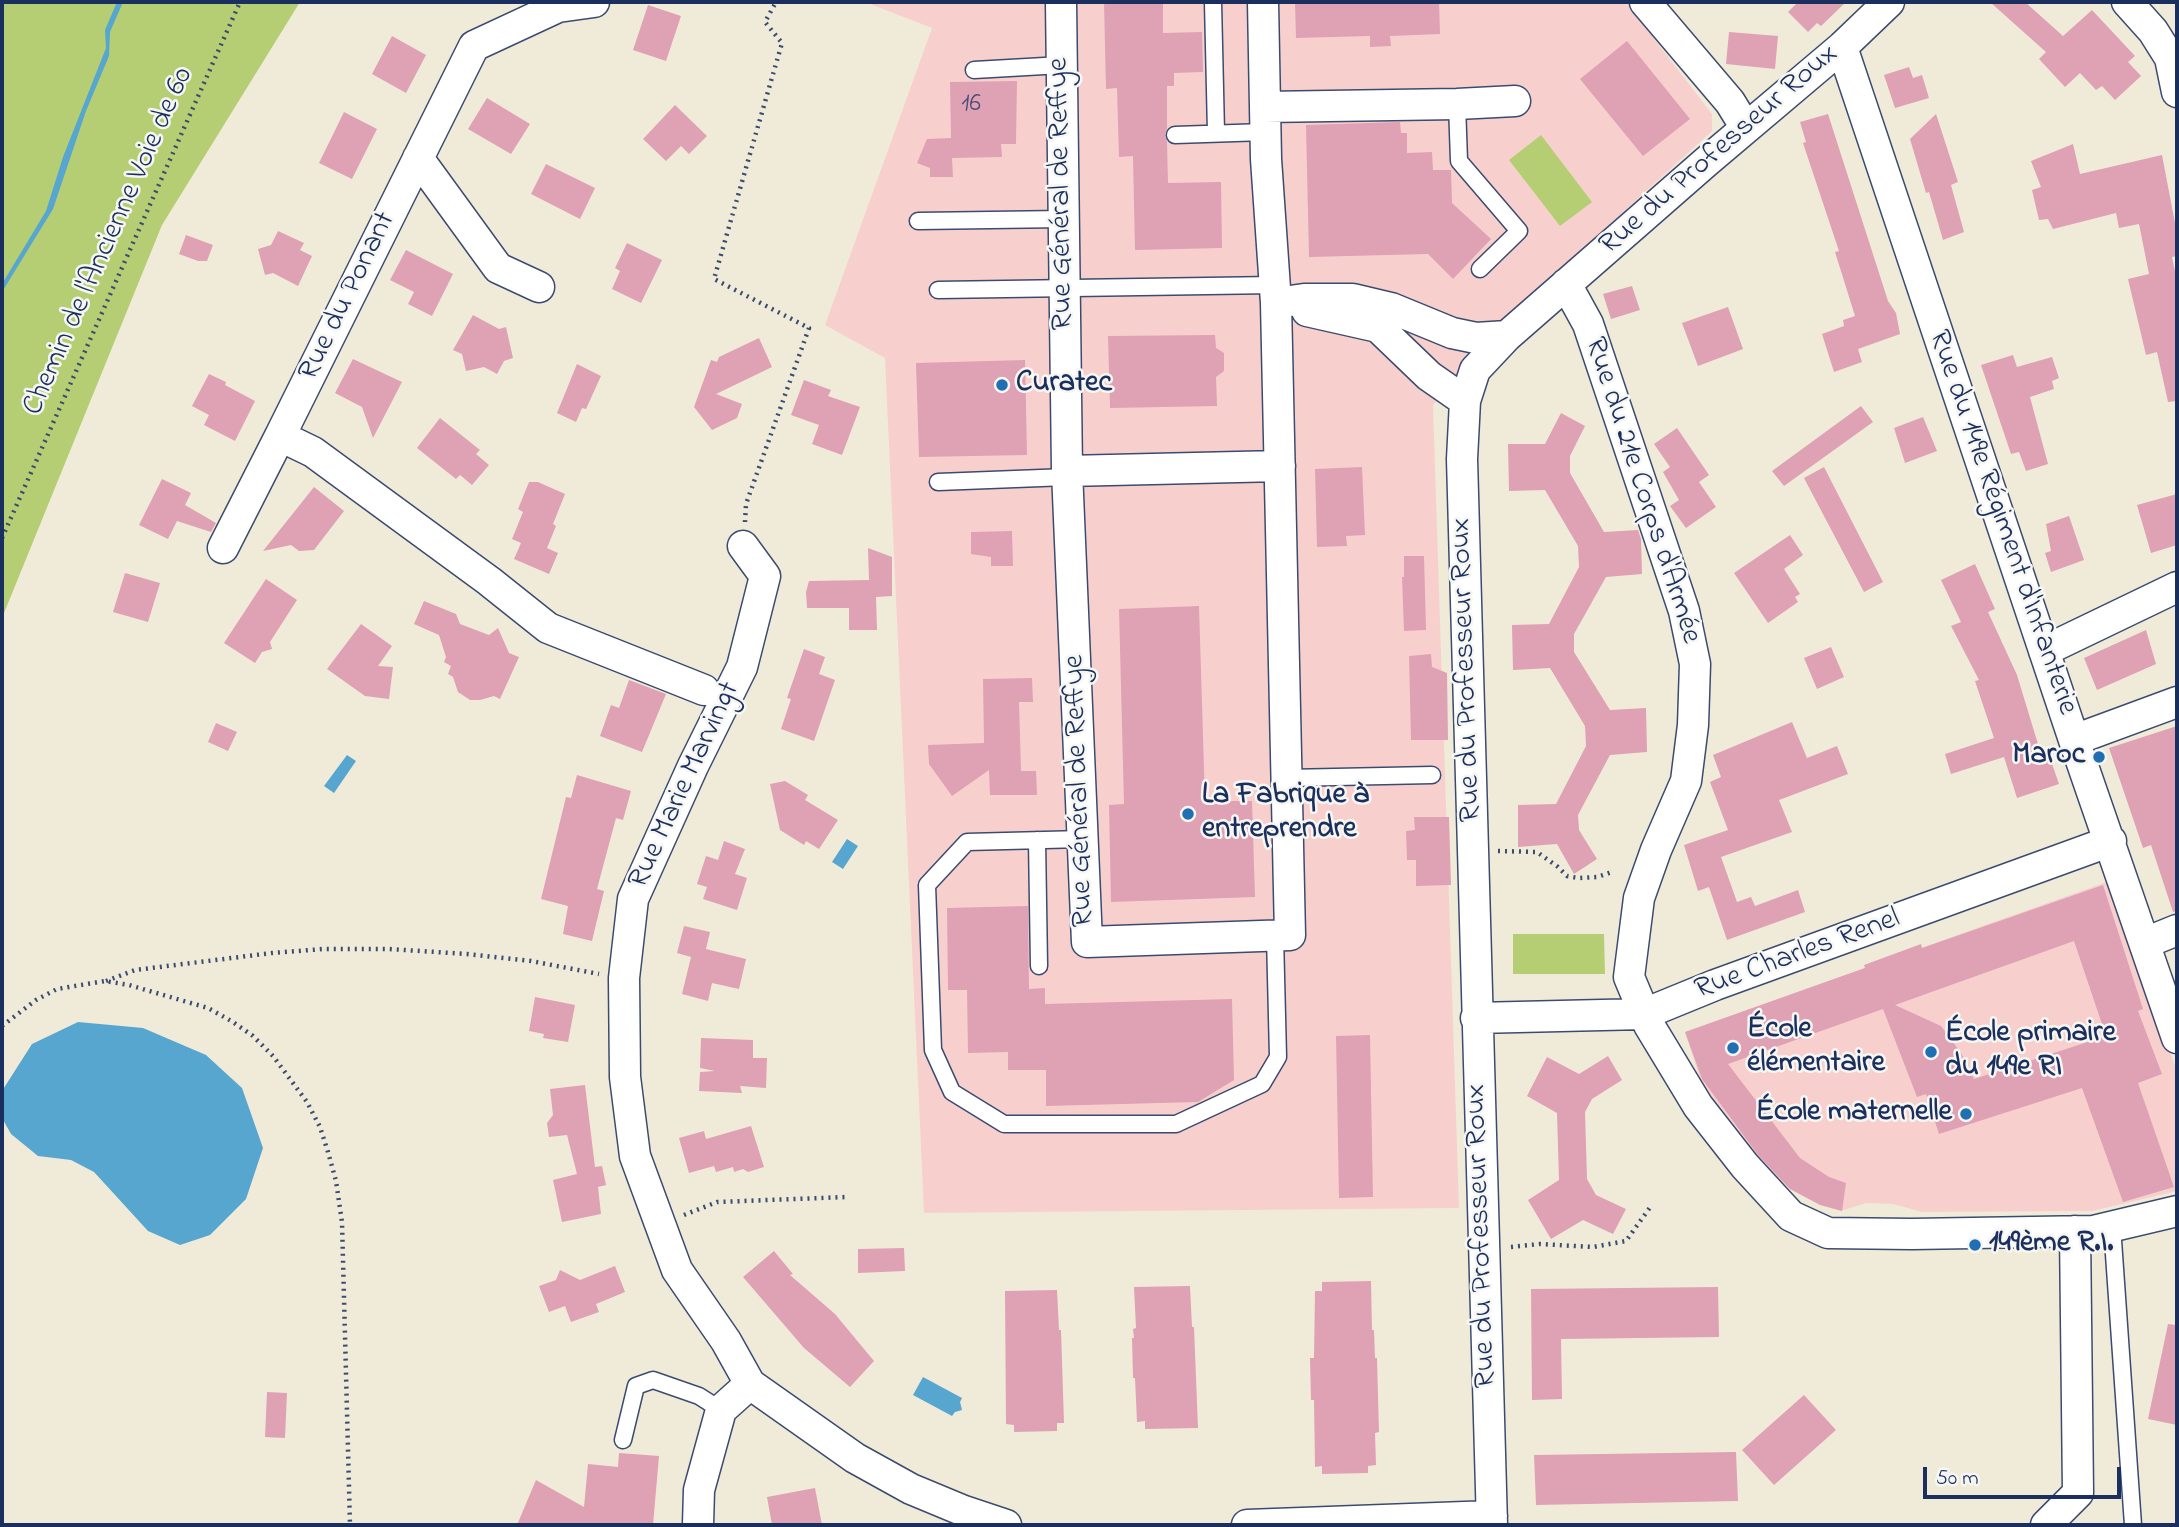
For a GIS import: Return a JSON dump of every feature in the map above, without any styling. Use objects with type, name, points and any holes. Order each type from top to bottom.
[{"type":"street","name":"Rue du Ponant","points":[[223,548],[474,46],[558,4],[594,2]]},
{"type":"street","name":"Rue Général de Reffye","points":[[1061,2],[1067,474],[1087,942],[1275,936]]},
{"type":"street","points":[[1263,2],[1265,120],[1275,294],[1280,466],[1290,935],[1275,936]]},
{"type":"street","points":[[1644,2],[1730,102],[1746,128]]},
{"type":"street","name":"Rue du Professeur Roux","points":[[1492,1521],[1462,459],[1465,401],[1475,370],[1507,336],[1842,47],[1889,2]]},
{"type":"street","points":[[2127,2],[2153,31],[2171,58],[2177,92]]},
{"type":"street","name":"Rue du 149e Régiment d'Infanterie","points":[[1842,47],[2074,740],[2177,1038]]},
{"type":"street","points":[[1265,120],[1515,101]]},
{"type":"street","points":[[418,158],[498,268],[539,287]]},
{"type":"street","name":"Rue du 21e Corps d'Armée","points":[[1566,284],[1588,324],[1684,611],[1695,664],[1693,725],[1686,781],[1656,850],[1639,898],[1629,978],[1644,1014],[1698,1106],[1745,1167],[1791,1216],[1828,1233],[2093,1230],[2177,1211]]},
{"type":"street","points":[[1275,294],[1304,299],[1353,299],[1391,308],[1452,333],[1476,338],[1507,336]]},
{"type":"street","points":[[1275,294],[1378,327],[1429,376],[1465,401]]},
{"type":"street","points":[[280,436],[313,452],[489,581],[548,628],[704,690]]},
{"type":"street","points":[[1067,474],[1280,466]]},
{"type":"street","name":"Rue Marie Marvingt","points":[[743,545],[765,576],[742,667],[693,766],[633,899],[624,978],[625,1077],[635,1156],[677,1270],[726,1341],[750,1384],[855,1458],[911,1489],[1006,1525]]},
{"type":"street","points":[[2044,651],[2177,587]]},
{"type":"street","points":[[2074,740],[2177,702]]},
{"type":"street","name":"Rue Charles Renel","points":[[1476,1018],[1644,1014],[1715,985],[2111,841]]},
{"type":"street","points":[[2145,943],[2177,930]]},
{"type":"street","points":[[2046,1525],[2078,1493],[2075,1231]]},
{"type":"street","points":[[698,1525],[699,1490],[722,1410],[750,1384]]},
{"type":"street","points":[[1247,1525],[1492,1521]]},
{"type":"lane","points":[[1213,2],[1216,133]]},
{"type":"lane","points":[[974,70],[1062,65]]},
{"type":"lane","points":[[1457,104],[1459,161],[1519,231],[1480,269]]},
{"type":"lane","points":[[1175,135],[1216,133],[1265,120]]},
{"type":"lane","points":[[918,221],[1064,219]]},
{"type":"lane","points":[[938,290],[1065,287],[1275,294]]},
{"type":"lane","points":[[938,482],[1067,474]]},
{"type":"lane","points":[[1287,778],[1432,775]]},
{"type":"lane","points":[[1083,839],[967,842],[927,884],[933,1050],[952,1092],[1004,1124],[1176,1124],[1262,1084],[1278,1057],[1275,936]]},
{"type":"lane","points":[[1037,840],[1039,966]]},
{"type":"lane","points":[[2112,1226],[2133,1525]]},
{"type":"lane","points":[[623,1440],[636,1386],[653,1380],[699,1396],[722,1410]]},
{"type":"path","name":"Chemin de l'Ancienne Voie de 60","points":[[2,538],[240,2]]},
{"type":"path","points":[[743,545],[746,504],[809,328],[714,279],[782,43],[765,22],[776,2]]},
{"type":"path","points":[[1473,851],[1537,852],[1567,876],[1578,878],[1597,877],[1612,872]]},
{"type":"path","points":[[2,1026],[36,1000],[57,989],[105,981],[135,970],[323,949],[390,949],[467,954],[531,961],[624,978]]},
{"type":"path","points":[[105,981],[181,999],[208,1008],[233,1022],[253,1036],[273,1056],[307,1102],[320,1127],[336,1181],[342,1222],[350,1525]]},
{"type":"path","points":[[660,1223],[717,1202],[846,1197]]},
{"type":"path","points":[[1483,1242],[1510,1248],[1540,1244],[1593,1247],[1626,1241],[1651,1206]]},
{"type":"shaded area","points":[[865,2],[1626,2],[1712,114],[1712,131],[1516,310],[1433,405],[1459,1208],[924,1213],[885,358],[825,325],[932,28]]},
{"type":"shaded area","name":"École primaire du 149e RI","points":[[2112,880],[2177,1072],[2177,1191],[2092,1211],[1922,1212],[1893,1204],[1866,1203],[1841,1211],[1822,1205],[1789,1188],[1775,1176],[1701,1082],[1685,1032]]},
{"type":"green space","points":[[2,2],[300,2],[162,225],[2,618]]},
{"type":"green space","points":[[1541,135],[1592,202],[1560,226],[1509,160]]},
{"type":"green space","points":[[1513,934],[1604,934],[1605,974],[1513,974]]},
{"type":"water","points":[[117,2],[123,2],[110,32],[109,56],[86,111],[53,209],[2,292],[2,284],[46,211],[63,157],[106,48],[105,30]]},
{"type":"water","points":[[347,755],[356,761],[334,793],[324,786]]},
{"type":"water","points":[[847,839],[858,846],[843,869],[832,862]]},
{"type":"water","points":[[78,1022],[143,1028],[206,1055],[242,1088],[263,1148],[246,1199],[210,1235],[180,1245],[148,1231],[94,1172],[71,1160],[38,1156],[11,1134],[2,1118],[2,1091],[32,1044]]},
{"type":"water","points":[[923,1377],[962,1398],[962,1410],[952,1416],[913,1395]]},
{"type":"building","points":[[1104,2],[1163,2],[1163,33],[1202,32],[1203,72],[1174,73],[1174,86],[1167,86],[1165,135],[1168,183],[1221,182],[1222,248],[1135,250],[1133,156],[1119,157],[1117,88],[1106,89]]},
{"type":"building","points":[[1295,2],[1439,2],[1440,34],[1390,36],[1391,46],[1370,47],[1370,36],[1296,38]]},
{"type":"building","points":[[1795,2],[1846,2],[1821,26],[1817,23],[1808,32],[1788,12],[1797,3]]},
{"type":"building","points":[[1990,2],[2025,2],[2063,36],[2092,10],[2135,56],[2128,62],[2141,76],[2115,100],[2102,86],[2096,90],[2080,73],[2065,87],[2039,59],[2046,52]]},
{"type":"building","points":[[648,5],[681,16],[666,61],[633,50]]},
{"type":"building","points":[[1729,32],[1778,36],[1775,69],[1726,64]]},
{"type":"building","points":[[392,36],[426,55],[406,93],[372,74]]},
{"type":"building","points":[[1627,41],[1690,119],[1643,156],[1580,79]]},
{"type":"building","points":[[1909,67],[1913,78],[1922,75],[1929,98],[1895,108],[1884,75]]},
{"type":"building","points":[[1017,81],[1016,144],[1001,144],[1002,157],[952,158],[953,177],[930,177],[930,168],[917,163],[927,139],[951,138],[950,82]]},
{"type":"building","points":[[487,98],[530,124],[511,154],[468,129]]},
{"type":"building","points":[[675,105],[707,136],[689,154],[681,146],[666,161],[643,139]]},
{"type":"building","points":[[344,112],[377,129],[352,179],[319,163]]},
{"type":"building","points":[[1828,114],[1888,301],[1896,313],[1900,334],[1858,349],[1862,362],[1834,372],[1822,334],[1844,326],[1843,320],[1855,316],[1835,252],[1839,251],[1803,143],[1806,142],[1800,122]]},
{"type":"building","points":[[1936,114],[1958,182],[1951,185],[1964,232],[1943,240],[1910,139]]},
{"type":"building","points":[[1400,122],[1401,133],[1407,133],[1407,153],[1432,152],[1433,170],[1451,170],[1452,203],[1491,239],[1453,279],[1428,254],[1309,257],[1306,125]]},
{"type":"building","points":[[2073,144],[2080,174],[2162,155],[2175,223],[2177,222],[2177,256],[2172,257],[2177,281],[2177,401],[2168,402],[2157,352],[2146,355],[2128,279],[2149,274],[2139,224],[2119,228],[2116,213],[2053,229],[2048,219],[2039,220],[2032,190],[2041,187],[2031,161]]},
{"type":"building","points":[[546,164],[595,188],[580,219],[531,194]]},
{"type":"building","points":[[278,231],[304,243],[300,250],[312,256],[298,286],[273,273],[265,275],[258,249],[271,245]]},
{"type":"building","points":[[186,235],[213,245],[207,261],[198,261],[179,254]]},
{"type":"building","points":[[627,243],[662,260],[641,303],[612,289],[620,271],[615,268]]},
{"type":"building","points":[[406,250],[453,274],[432,316],[408,304],[414,292],[390,280]]},
{"type":"building","points":[[1632,286],[1640,310],[1611,319],[1603,294]]},
{"type":"building","points":[[1728,307],[1743,349],[1698,366],[1682,323]]},
{"type":"building","points":[[473,315],[499,329],[506,327],[513,358],[504,361],[497,374],[484,367],[466,371],[462,354],[453,350]]},
{"type":"building","points":[[1215,335],[1216,348],[1224,353],[1224,371],[1216,377],[1217,406],[1110,408],[1108,336]]},
{"type":"building","points":[[759,338],[772,367],[716,394],[742,404],[737,418],[712,430],[694,407],[711,360],[717,362],[719,357]]},
{"type":"building","points":[[2013,355],[2017,367],[2052,357],[2059,378],[2052,381],[2054,389],[2030,397],[2048,464],[2026,471],[2019,452],[2011,454],[1981,365]]},
{"type":"building","points":[[353,359],[402,382],[373,438],[362,407],[335,393]]},
{"type":"building","points":[[1025,360],[1027,455],[919,457],[916,363]]},
{"type":"building","points":[[577,364],[601,376],[586,409],[582,408],[576,422],[557,413]]},
{"type":"building","points":[[209,374],[255,401],[235,441],[204,425],[209,415],[192,406]]},
{"type":"building","points":[[804,380],[831,390],[828,396],[860,407],[842,455],[812,444],[819,425],[791,415]]},
{"type":"building","points":[[1861,406],[1873,422],[1784,486],[1772,471]]},
{"type":"building","points":[[1561,413],[1585,426],[1570,456],[1570,473],[1604,532],[1638,530],[1641,539],[1642,574],[1606,577],[1574,634],[1574,652],[1610,710],[1646,708],[1647,752],[1610,755],[1578,815],[1579,830],[1597,859],[1574,874],[1557,844],[1518,847],[1518,805],[1556,804],[1586,746],[1585,726],[1550,668],[1513,670],[1512,625],[1549,624],[1579,567],[1578,546],[1545,490],[1509,491],[1508,444],[1545,444]]},
{"type":"building","points":[[1923,417],[1937,451],[1905,463],[1894,428]]},
{"type":"building","points":[[440,418],[480,450],[476,454],[489,465],[472,485],[460,475],[456,479],[417,448]]},
{"type":"building","points":[[1677,428],[1709,475],[1699,482],[1716,507],[1686,528],[1670,506],[1679,500],[1663,472],[1670,467],[1654,444]]},
{"type":"building","points":[[1362,467],[1365,535],[1346,536],[1347,546],[1317,547],[1315,469]]},
{"type":"building","points":[[1824,467],[1883,582],[1864,592],[1804,478]]},
{"type":"building","points":[[162,479],[191,493],[185,505],[216,523],[211,532],[177,521],[168,539],[139,525]]},
{"type":"building","points":[[529,482],[538,482],[565,494],[547,548],[558,553],[549,574],[514,559],[521,543],[512,539],[523,512],[518,509]]},
{"type":"building","points":[[314,487],[344,511],[314,550],[299,551],[291,545],[263,551]]},
{"type":"building","points":[[2177,494],[2177,545],[2151,553],[2137,505]]},
{"type":"building","points":[[2069,516],[2084,560],[2051,572],[2045,553],[2051,551],[2046,524]]},
{"type":"building","points":[[1012,531],[1013,566],[991,566],[991,557],[971,554],[971,532]]},
{"type":"building","points":[[1790,535],[1803,555],[1784,569],[1800,594],[1795,597],[1798,602],[1768,623],[1734,573]]},
{"type":"building","points":[[868,548],[892,557],[892,596],[876,597],[877,630],[849,630],[849,608],[807,608],[806,592],[809,581],[869,580]]},
{"type":"building","points":[[1404,556],[1424,556],[1426,630],[1404,631]]},
{"type":"building","points":[[1975,564],[1995,609],[1988,612],[2017,675],[2041,754],[2048,752],[2059,784],[2017,798],[2004,757],[1951,774],[1945,754],[1994,738],[1975,681],[1979,680],[1951,626],[1961,622],[1941,580]]},
{"type":"building","points":[[125,573],[160,583],[148,622],[113,612]]},
{"type":"building","points":[[266,579],[297,600],[270,642],[272,649],[262,652],[255,663],[224,643]]},
{"type":"building","points":[[424,601],[456,614],[460,624],[489,635],[498,628],[509,653],[519,657],[500,699],[494,696],[470,700],[458,692],[453,677],[448,674],[451,666],[444,662],[446,657],[439,635],[414,624]]},
{"type":"building","points":[[1199,606],[1205,801],[1252,801],[1255,897],[1111,902],[1109,805],[1124,804],[1119,609]]},
{"type":"building","points":[[361,624],[392,646],[378,666],[393,667],[389,699],[365,696],[327,669]]},
{"type":"building","points":[[2146,630],[2156,664],[2097,690],[2084,658]]},
{"type":"building","points":[[1831,647],[1844,677],[1817,689],[1804,658]]},
{"type":"building","points":[[804,649],[825,657],[819,674],[835,680],[814,741],[781,729],[791,699],[787,698]]},
{"type":"building","points":[[1431,654],[1432,667],[1447,673],[1448,740],[1411,740],[1409,656]]},
{"type":"building","points":[[1032,678],[1033,702],[1019,702],[1021,771],[1036,771],[1037,795],[990,795],[989,770],[952,796],[929,764],[928,745],[984,743],[983,679]]},
{"type":"building","points":[[629,680],[666,694],[642,752],[600,736],[611,705],[619,708]]},
{"type":"building","points":[[1792,722],[1807,758],[1837,746],[1848,774],[1779,800],[1792,832],[1721,857],[1737,902],[1751,897],[1755,906],[1798,890],[1805,912],[1727,940],[1709,887],[1698,891],[1684,845],[1728,830],[1710,782],[1721,777],[1713,755]]},
{"type":"building","points":[[216,723],[237,732],[228,751],[208,742]]},
{"type":"building","points":[[2177,726],[2177,911],[2173,912],[2151,845],[2143,848],[2109,748]]},
{"type":"building","points":[[577,775],[631,791],[623,820],[616,818],[597,889],[604,891],[592,941],[563,934],[568,906],[541,899],[566,797],[571,798]]},
{"type":"building","points":[[785,781],[808,795],[805,800],[838,820],[819,849],[806,841],[804,845],[780,830],[770,784]]},
{"type":"building","points":[[1414,817],[1449,817],[1451,885],[1416,886],[1416,860],[1407,860],[1406,831],[1415,830]]},
{"type":"building","points":[[724,841],[745,849],[735,874],[747,878],[737,910],[703,899],[707,887],[697,884],[706,856],[718,860]]},
{"type":"building","points":[[2103,885],[2143,1009],[2138,1011],[2162,1074],[2138,1083],[2174,1187],[2123,1202],[2082,1088],[1939,1134],[1926,1094],[1917,1097],[1883,1009],[1728,1064],[1800,1158],[1829,1177],[1846,1183],[1842,1211],[1820,1205],[1790,1189],[1758,1155],[1702,1079],[1685,1032],[1865,968],[1864,965],[1921,944],[1922,948]],"holes":[[[2074,941],[2106,1036],[1974,1079],[1961,1053],[1941,1026],[1895,1005]]]},
{"type":"building","points":[[1028,906],[1029,989],[1045,988],[1045,1004],[1232,999],[1234,1080],[1198,1102],[1046,1106],[1046,1070],[1008,1070],[1008,1052],[968,1053],[967,990],[948,990],[947,908]]},
{"type":"building","points":[[684,926],[710,932],[706,949],[746,959],[739,989],[712,983],[708,1001],[682,994],[691,957],[677,953]]},
{"type":"building","points":[[535,997],[575,1005],[568,1042],[543,1038],[544,1034],[529,1031]]},
{"type":"building","points":[[1370,1035],[1373,1197],[1339,1198],[1336,1036]]},
{"type":"building","points":[[701,1038],[753,1040],[753,1058],[767,1058],[766,1088],[740,1086],[742,1093],[699,1091],[700,1072],[715,1071],[700,1068]]},
{"type":"building","points":[[1608,1056],[1622,1080],[1592,1099],[1585,1112],[1587,1179],[1596,1195],[1626,1209],[1613,1234],[1583,1220],[1551,1239],[1528,1200],[1559,1180],[1557,1113],[1527,1096],[1547,1057],[1579,1074]]},
{"type":"building","points":[[585,1085],[595,1167],[602,1166],[606,1185],[598,1187],[601,1214],[562,1222],[553,1180],[577,1174],[567,1135],[549,1137],[547,1123],[553,1115],[550,1089]]},
{"type":"building","points":[[751,1126],[764,1167],[748,1172],[743,1169],[734,1172],[733,1167],[716,1172],[714,1166],[689,1173],[679,1138],[704,1131],[706,1139]]},
{"type":"building","points":[[904,1248],[905,1271],[858,1273],[858,1249]]},
{"type":"building","points":[[774,1251],[793,1274],[790,1275],[835,1314],[874,1361],[850,1387],[804,1348],[743,1277]]},
{"type":"building","points":[[615,1266],[625,1292],[596,1304],[599,1312],[571,1322],[565,1306],[549,1312],[539,1286],[556,1280],[560,1270],[580,1280]]},
{"type":"building","points":[[1371,1281],[1372,1330],[1377,1358],[1379,1432],[1375,1433],[1376,1465],[1368,1466],[1368,1473],[1322,1474],[1322,1466],[1315,1467],[1314,1400],[1311,1400],[1310,1358],[1314,1358],[1315,1291],[1322,1291],[1322,1282]]},
{"type":"building","points":[[1190,1286],[1198,1428],[1145,1429],[1145,1421],[1137,1422],[1133,1378],[1132,1338],[1133,1329],[1136,1328],[1134,1287]]},
{"type":"building","points":[[1718,1287],[1719,1337],[1561,1339],[1562,1399],[1532,1400],[1531,1289]]},
{"type":"building","points":[[1057,1290],[1064,1423],[1057,1423],[1057,1431],[1014,1432],[1014,1425],[1006,1424],[1005,1291]]},
{"type":"building","points":[[2168,1324],[2177,1325],[2177,1425],[2148,1419]]},
{"type":"building","points":[[267,1392],[287,1393],[285,1438],[265,1437]]},
{"type":"building","points":[[1804,1395],[1836,1430],[1774,1485],[1742,1450]]},
{"type":"building","points":[[1736,1452],[1738,1501],[1536,1505],[1534,1455]]},
{"type":"building","points":[[619,1453],[659,1456],[653,1525],[517,1525],[536,1480],[584,1507],[588,1464],[618,1467]]},
{"type":"building","points":[[815,1488],[822,1525],[772,1525],[767,1497]]},
{"type":"place","name":"Curatec","points":[[1002,385]]},
{"type":"place","name":"Maroc","points":[[2099,757]]},
{"type":"place","name":"La Fabrique à entreprendre","points":[[1188,814]]},
{"type":"place","name":"École élémentaire","points":[[1733,1048]]},
{"type":"place","name":"École primaire du 149e RI","points":[[1931,1052]]},
{"type":"place","name":"École maternelle","points":[[1966,1114]]},
{"type":"place","name":"149ème R.I.","points":[[1975,1245]]}]
